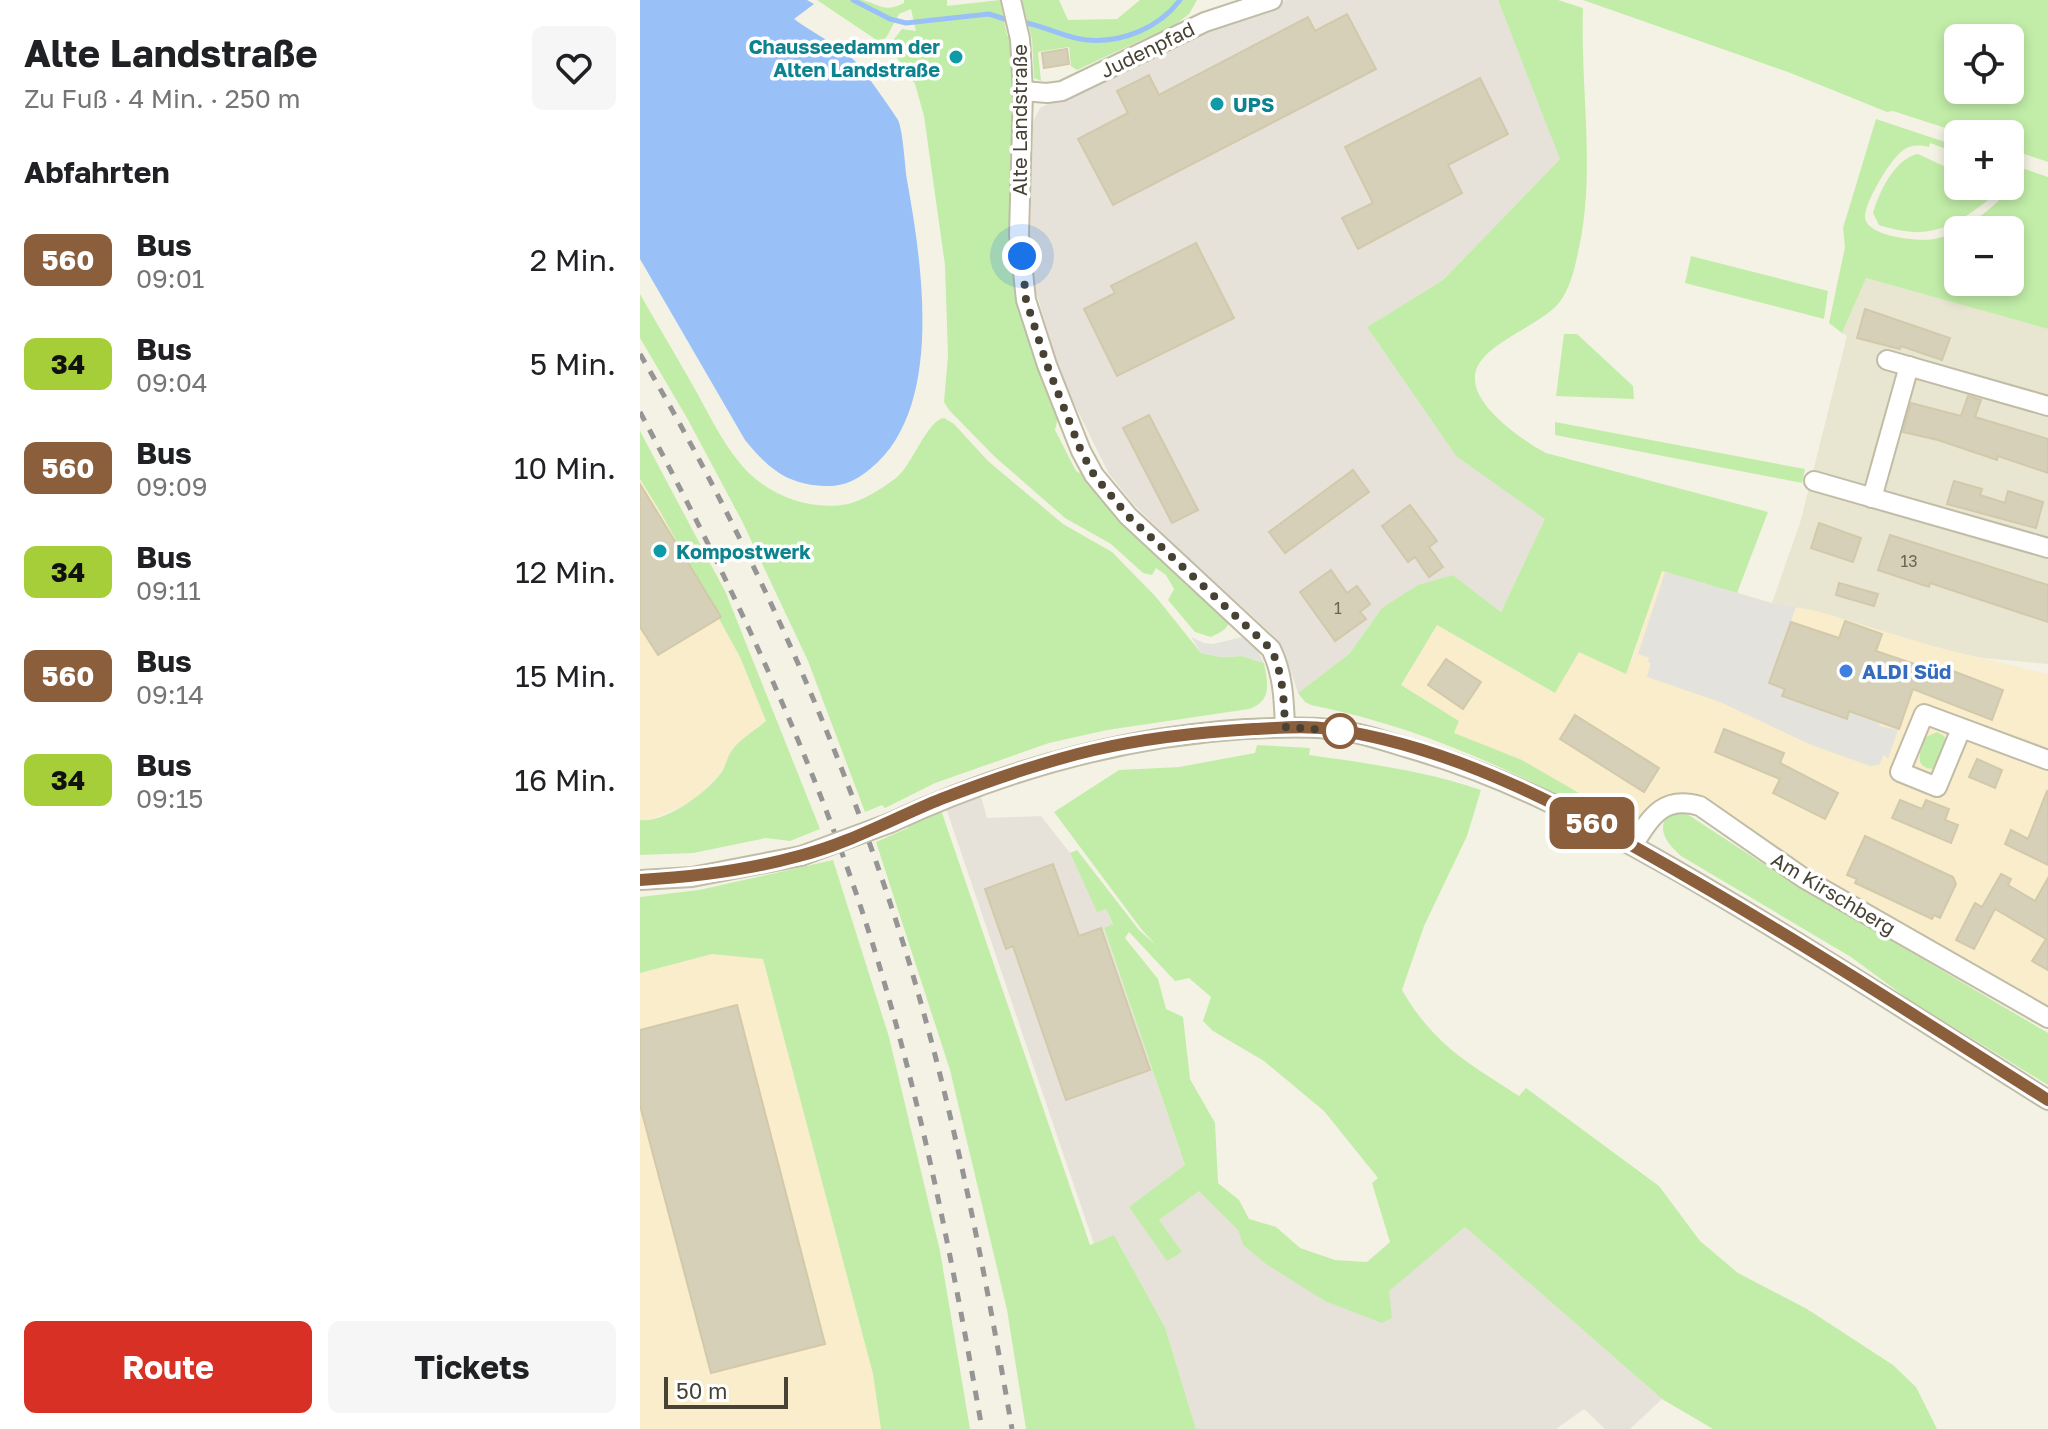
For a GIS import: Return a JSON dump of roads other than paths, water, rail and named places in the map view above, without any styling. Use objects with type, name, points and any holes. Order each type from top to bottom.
[{"type":"street","name":"Judenpfad","points":[[1023,91],[1062,91],[1205,22],[1272,0]]},
{"type":"street","name":"Alte Landstraße","points":[[1012,3],[1020,39],[1023,91],[1019,235],[1026,300],[1047,365],[1081,451],[1094,475],[1128,516],[1271,649],[1284,693],[1285,727]]},
{"type":"street","points":[[1887,360],[2048,406]]},
{"type":"street","points":[[1872,498],[1909,366]]},
{"type":"street","points":[[1814,481],[2048,548]]},
{"type":"street","points":[[640,880],[692,877],[801,856],[890,823],[953,795],[1050,761],[1098,749],[1188,734],[1285,727],[1330,729],[1378,739],[1471,767],[1539,795],[1750,913],[2048,1100]]},
{"type":"street","points":[[1961,729],[2048,760]]},
{"type":"street","name":"Am Kirschberg","points":[[1633,845],[1652,816],[1667,806],[1683,801],[1700,806],[1805,879],[2048,1018]]},
{"type":"water","points":[[640,0],[807,0],[814,4],[794,19],[855,61],[898,120],[922,293],[919,373],[910,410],[894,443],[870,469],[849,482],[832,486],[800,482],[770,467],[753,450],[640,259]]},
{"type":"waterway","points":[[853,0],[890,19],[906,23],[989,14],[1011,21]]},
{"type":"waterway","points":[[1021,22],[1079,39],[1113,39],[1151,26],[1180,0]]},
{"type":"railway","points":[[640,354],[720,500],[792,650],[825,727],[883,883],[926,1020],[955,1136],[1012,1429]]},
{"type":"railway","points":[[640,412],[774,684],[804,754],[857,896],[896,1025],[925,1139],[982,1429]]},
{"type":"place","name":"Chausseedamm der Alten Landstraße","points":[[956,57]]},
{"type":"place","name":"UPS","points":[[1217,104]]},
{"type":"place","name":"Kompostwerk","points":[[660,551]]},
{"type":"place","name":"ALDI Süd","points":[[1846,671]]}]
